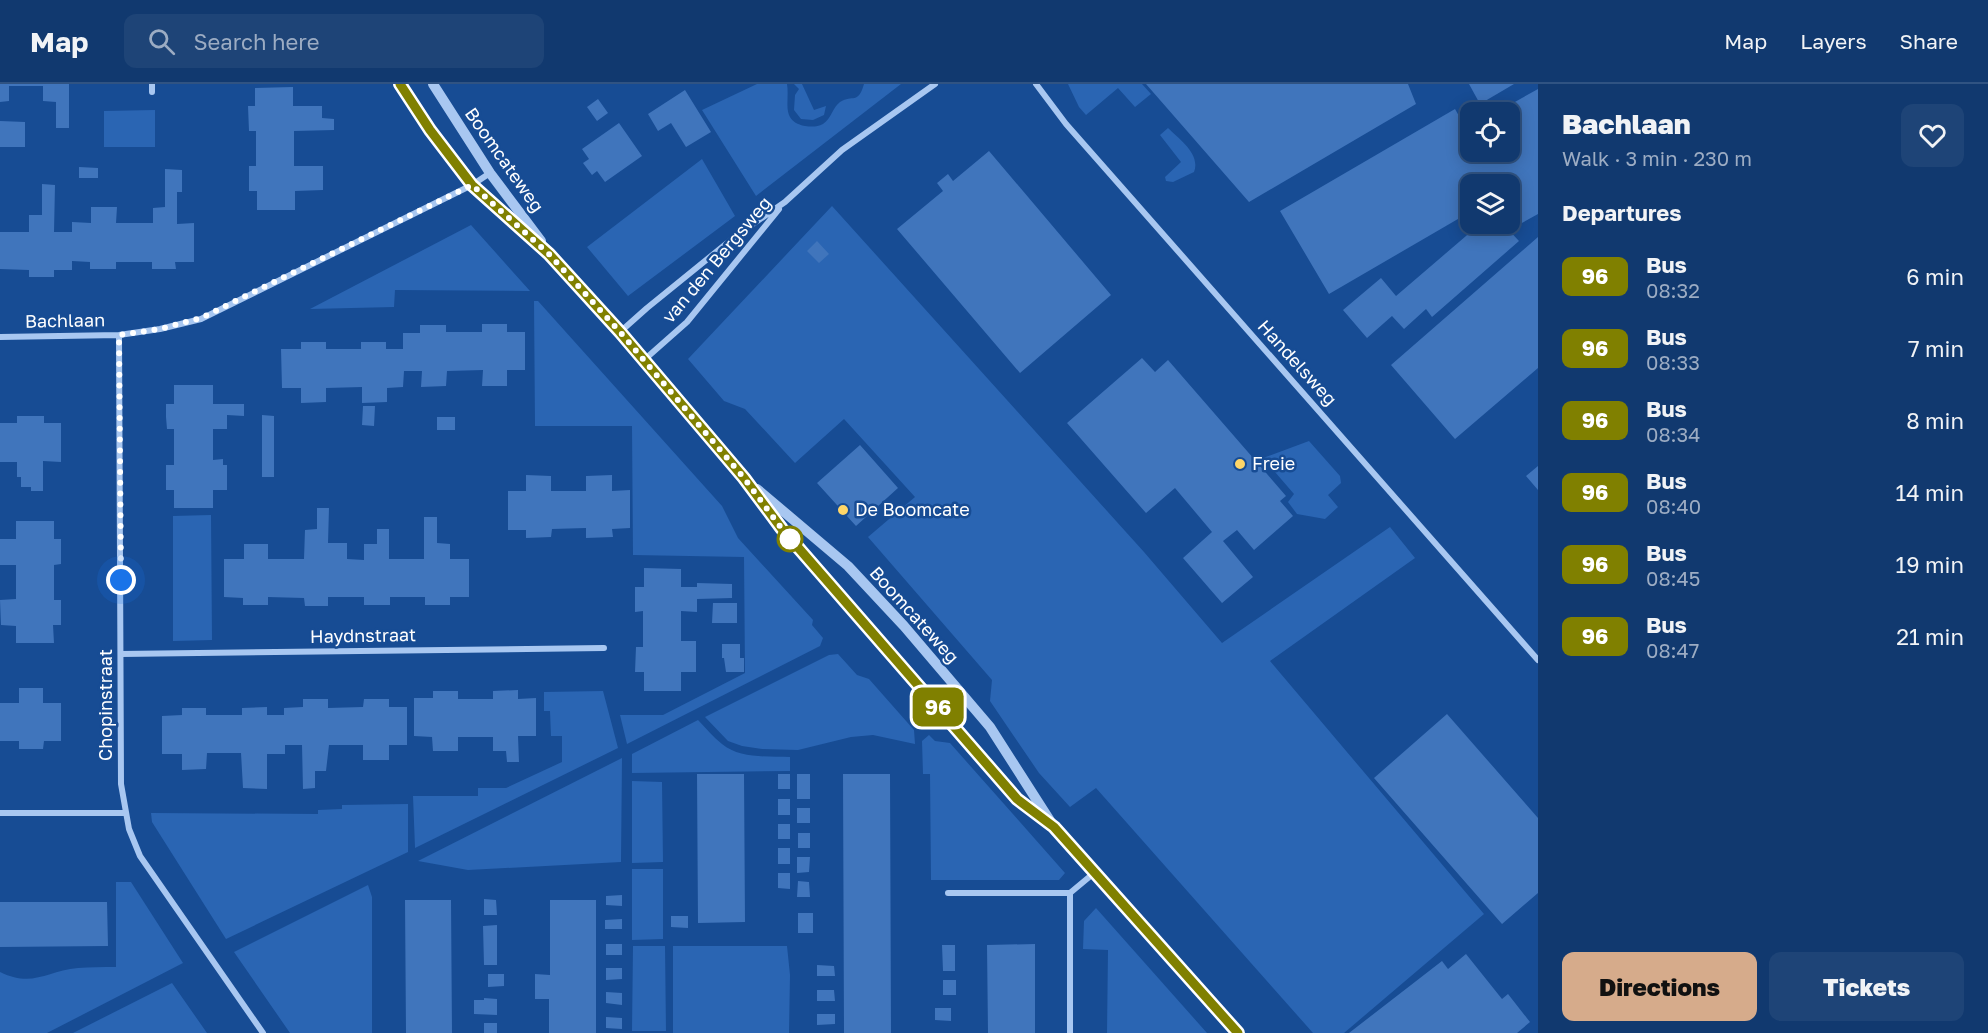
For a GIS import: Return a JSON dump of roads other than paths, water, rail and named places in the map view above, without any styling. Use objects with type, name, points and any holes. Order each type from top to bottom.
[{"type":"street","points":[[152,84],[152,92]]},
{"type":"street","name":"Boomcateweg","points":[[400,84],[430,130],[472,185],[549,254],[620,332],[744,478],[782,529],[1017,799],[1054,827]]},
{"type":"street","name":"Boomcateweg","points":[[433,84],[490,173],[549,254]]},
{"type":"street","name":"van den Bergsweg","points":[[620,332],[737,235],[785,202],[842,150],[934,84]]},
{"type":"street","name":"Handelsweg","points":[[1036,84],[1066,124],[1538,660]]},
{"type":"street","name":"Bachlaan","points":[[0,337],[119,335],[160,329],[201,318],[472,185],[490,173]]},
{"type":"street","name":"van den Bergsweg","points":[[644,360],[687,322],[785,202]]},
{"type":"street","name":"Chopinstraat","points":[[119,335],[121,784],[125,813],[134,842],[146,866],[263,1033]]},
{"type":"street","name":"Boomcateweg","points":[[744,478],[848,566],[904,626],[990,727],[1054,827],[1238,1033]]},
{"type":"street","name":"Haydnstraat","points":[[121,654],[604,648]]},
{"type":"street","points":[[0,813],[125,813]]},
{"type":"street","points":[[948,893],[1070,893],[1094,873]]},
{"type":"street","points":[[1070,893],[1070,1033]]},
{"type":"place","name":"Freie","points":[[1240,464]]},
{"type":"place","name":"De Boomcate","points":[[843,510]]}]
